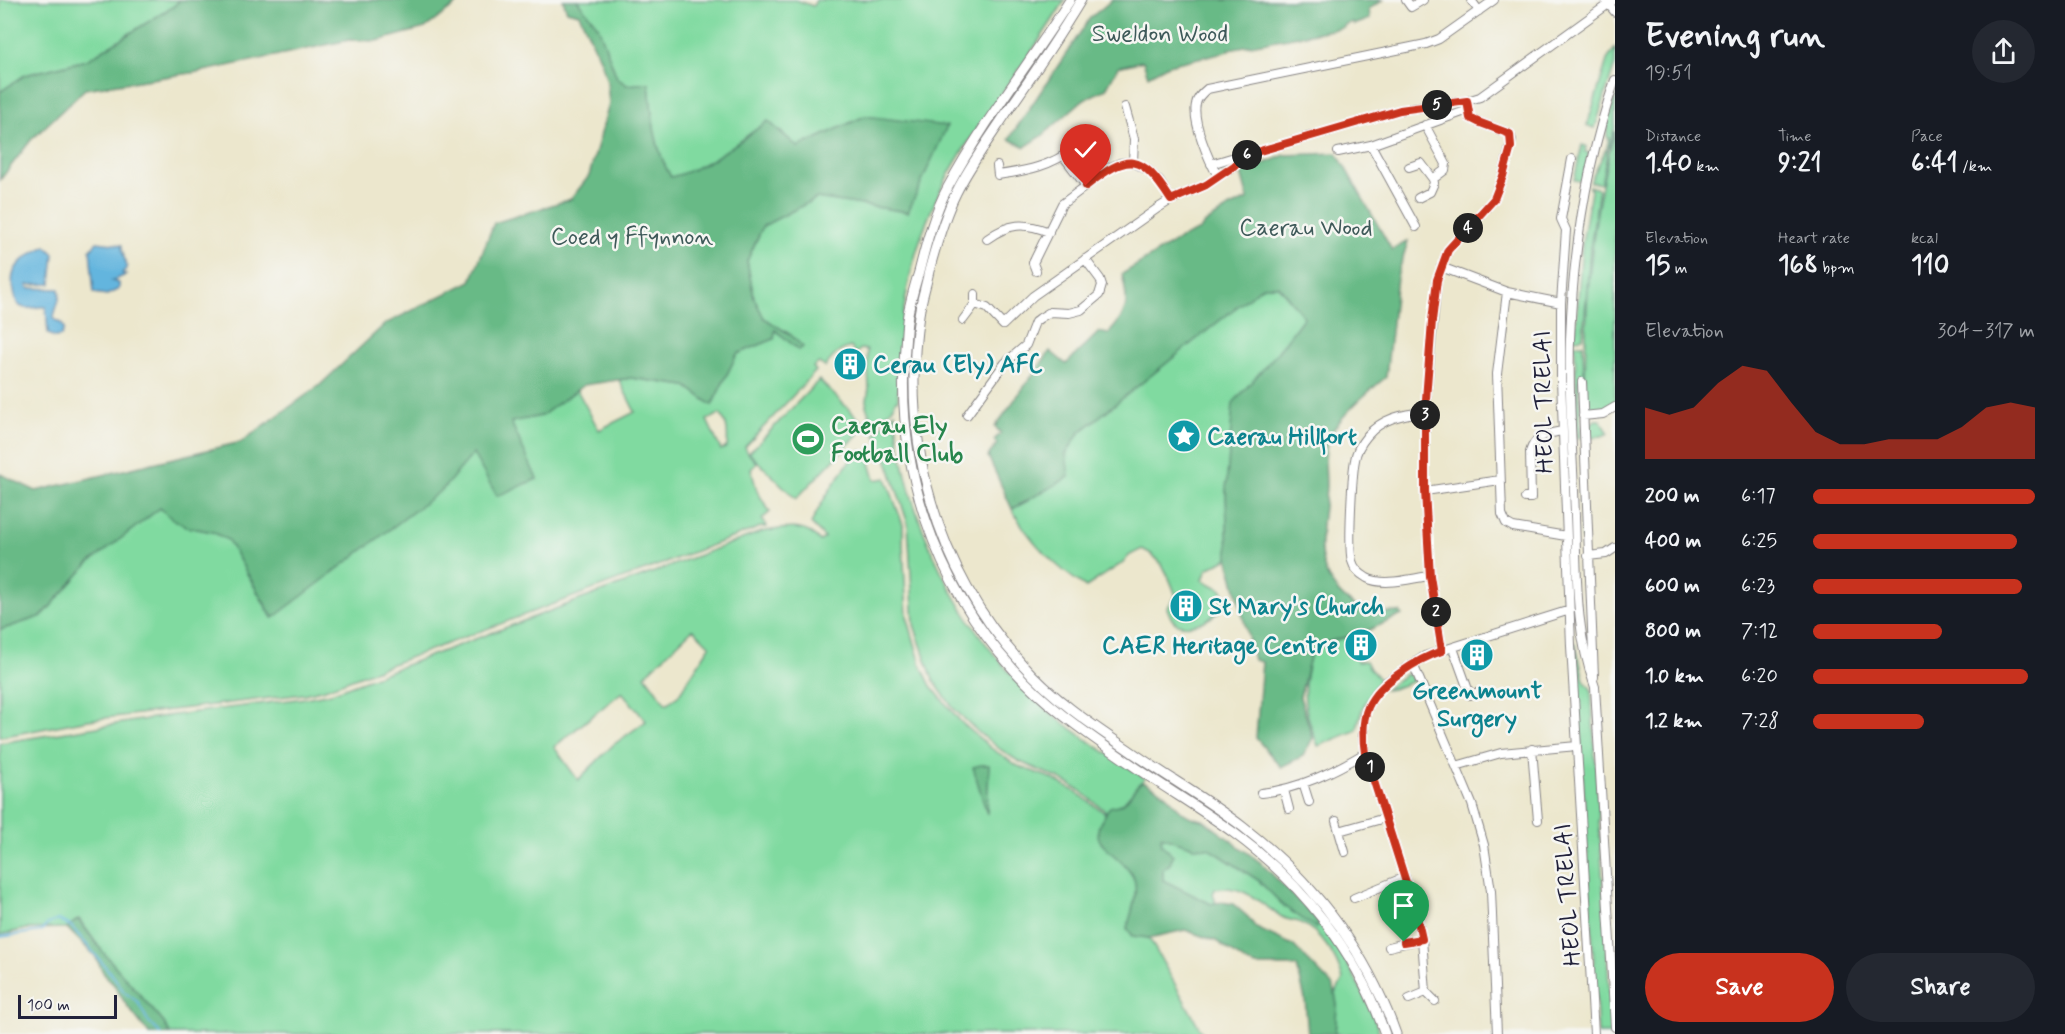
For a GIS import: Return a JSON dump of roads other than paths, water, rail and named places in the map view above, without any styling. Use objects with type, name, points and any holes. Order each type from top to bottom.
[{"type":"main road","points":[[1070,0],[947,189],[925,245],[908,311],[903,375],[910,428],[939,531],[982,614],[1022,664],[1053,695],[1117,742],[1241,825],[1315,892],[1350,941],[1378,991],[1396,1034]]},
{"type":"main road","points":[[1081,0],[983,147],[956,194],[935,250],[919,313],[910,428],[911,467],[931,536],[959,594],[976,622],[1015,672],[1047,704],[1140,771],[1235,834],[1275,866],[1312,903],[1344,950],[1370,995],[1385,1034]]},
{"type":"street","points":[[1406,0],[1411,7],[1423,0]]},
{"type":"street","points":[[1470,0],[1479,11]]},
{"type":"street","points":[[1218,177],[1211,164],[1195,116],[1197,101],[1206,89],[1426,44],[1439,39],[1494,0]]},
{"type":"street","points":[[1338,152],[1371,145],[1467,106],[1609,1],[1615,12]]},
{"type":"street","name":"HEOL TRELAI","points":[[1595,687],[1588,669],[1580,620],[1570,341],[1574,270],[1587,184],[1615,80]]},
{"type":"street","points":[[1442,651],[1430,576],[1425,491],[1425,412],[1437,280],[1448,250],[1494,199],[1511,147],[1510,134],[1470,118],[1467,106]]},
{"type":"street","points":[[975,303],[987,308],[1003,325],[1034,296],[1085,259],[1171,200],[1206,185],[1253,153],[1400,110],[1467,106]]},
{"type":"street","points":[[1125,107],[1134,139],[1133,162]]},
{"type":"street","points":[[1118,118],[1128,117]]},
{"type":"street","points":[[1425,125],[1446,164],[1444,172],[1433,178]]},
{"type":"street","points":[[1371,145],[1408,217],[1416,226]]},
{"type":"street","points":[[997,166],[999,175],[1039,167],[1064,157],[1074,148]]},
{"type":"street","points":[[1064,157],[1086,186]]},
{"type":"street","points":[[1211,164],[1232,158]]},
{"type":"street","name":"HEOL TRELAI","points":[[1572,159],[1562,219],[1566,231],[1561,303],[1562,431],[1571,646],[1594,1034]]},
{"type":"street","points":[[1036,271],[1033,264],[1062,204],[1111,167],[1120,163],[1133,162],[1148,170],[1159,181],[1171,200]]},
{"type":"street","points":[[1409,167],[1421,163],[1433,178],[1430,192],[1418,198]]},
{"type":"street","points":[[987,239],[999,236],[1004,228],[1020,225],[1049,232]]},
{"type":"street","points":[[967,414],[976,396],[1005,363],[1026,345],[1033,327],[1040,318],[1050,312],[1070,313],[1081,310],[1099,295],[1102,285],[1100,279],[1085,259]]},
{"type":"street","points":[[1441,267],[1506,292],[1561,303]]},
{"type":"street","points":[[1506,292],[1497,374],[1502,514],[1506,523],[1513,527],[1566,536]]},
{"type":"street","points":[[963,320],[975,303],[975,294]]},
{"type":"street","name":"HEOL TRELAI","points":[[1581,382],[1588,556],[1615,1027]]},
{"type":"street","points":[[1583,417],[1604,414],[1615,407]]},
{"type":"street","points":[[1425,412],[1411,413],[1387,420],[1367,436],[1360,446],[1353,472],[1350,552],[1355,568],[1360,574],[1375,581],[1430,576]]},
{"type":"street","points":[[1525,498],[1531,498],[1530,452],[1535,440],[1548,433],[1562,431]]},
{"type":"street","points":[[1425,491],[1500,480]]},
{"type":"street","name":"HEOL TRELAI","points":[[1574,486],[1585,485]]},
{"type":"street","points":[[1588,556],[1606,554],[1615,548]]},
{"type":"street","points":[[1435,1001],[1426,992],[1422,939],[1405,877],[1365,753],[1362,725],[1364,716],[1375,694],[1385,683],[1425,656],[1570,610]]},
{"type":"street","name":"HEOL TRELAI","points":[[1571,646],[1580,620]]},
{"type":"street","points":[[1453,648],[1470,695],[1476,693]]},
{"type":"street","points":[[1413,664],[1472,804],[1484,845],[1491,891],[1497,1034]]},
{"type":"street","points":[[1456,766],[1485,757],[1532,749],[1577,746]]},
{"type":"street","points":[[1532,749],[1538,820]]},
{"type":"street","points":[[1261,793],[1284,790],[1327,774],[1365,753]]},
{"type":"street","points":[[1303,783],[1309,802]]},
{"type":"street","points":[[1284,790],[1289,809]]},
{"type":"street","points":[[1339,831],[1385,818]]},
{"type":"street","points":[[1336,821],[1345,852]]},
{"type":"street","points":[[1354,898],[1405,877]]},
{"type":"street","points":[[1389,947],[1422,939]]},
{"type":"street","points":[[1409,999],[1426,992]]},
{"type":"water","points":[[97,242],[122,245],[127,268],[122,273],[126,275],[112,281],[119,283],[119,289],[107,295],[94,293],[90,250]]},
{"type":"water","points":[[46,246],[54,254],[51,284],[27,285],[28,288],[59,289],[54,319],[62,324],[64,329],[61,336],[55,337],[48,334],[46,307],[25,308],[20,306],[16,300],[12,283],[13,275],[20,263],[32,253]]},
{"type":"waterway","points":[[0,937],[41,931],[48,924],[58,920],[71,926],[124,992],[138,1002],[148,1021],[161,1034]]},
{"type":"place","name":"Cerau (Ely) AFC","points":[[850,364]]},
{"type":"place","name":"Caerau Hillfort","points":[[1184,436]]},
{"type":"place","name":"Caerau Ely Football Club","points":[[808,439]]},
{"type":"place","name":"St Mary's Church","points":[[1186,606]]},
{"type":"place","name":"CAER Heritage Centre","points":[[1361,645]]},
{"type":"place","name":"Greenmount Surgery","points":[[1477,655]]},
{"type":"park label","name":"Sweldon Wood","points":[[1160,33]]},
{"type":"park label","name":"Caerau Wood","points":[[1306,227]]},
{"type":"park label","name":"Coed y Ffynnon","points":[[632,236]]}]
